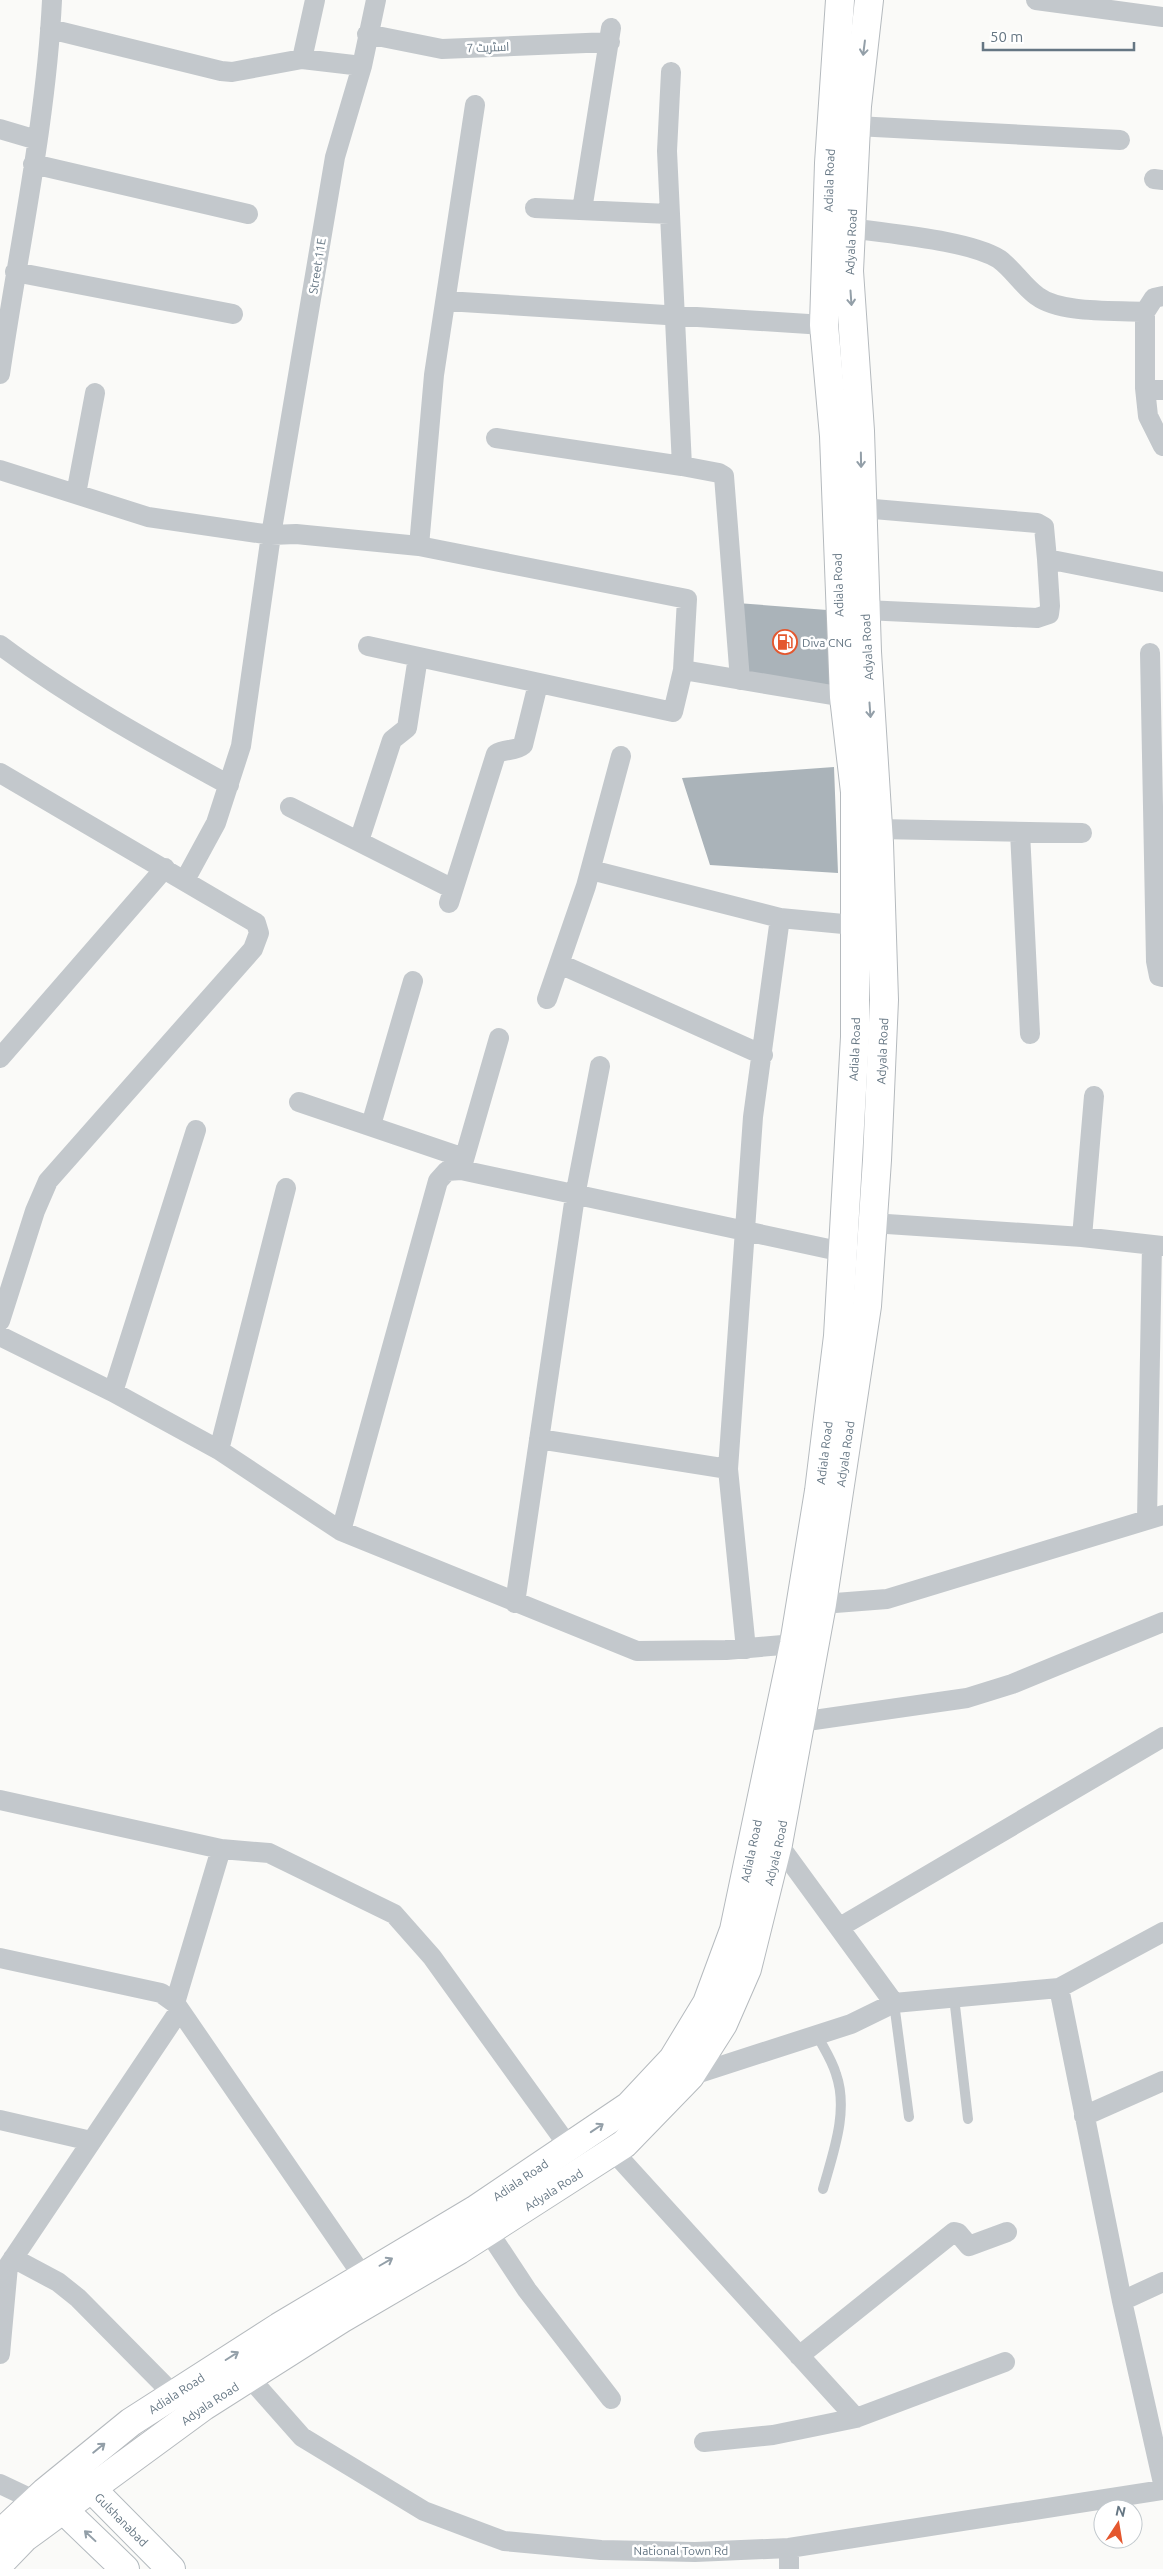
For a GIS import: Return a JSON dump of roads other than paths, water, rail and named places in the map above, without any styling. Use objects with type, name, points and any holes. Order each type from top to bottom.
[{"type":"main road","name":"Adiala Road","points":[[0,2562],[12,2536],[48,2501],[82,2479],[131,2422],[173,2394],[371,2287],[475,2210],[635,2100],[673,2059],[707,2003],[734,1930],[794,1644],[819,1491],[838,1336],[855,1037],[854,792],[844,697],[834,436],[824,325],[829,163],[840,0]]},
{"type":"main road","name":"Adyala Road","points":[[82,2479],[249,2377],[371,2287],[488,2231],[624,2144],[690,2076],[722,2024],[747,1969],[778,1844],[822,1604],[866,1306],[872,1223],[884,1000],[878,829],[865,610],[860,431],[849,271],[856,126],[869,0]]},
{"type":"main road","name":"Gulshanabad","points":[[82,2479],[171,2569]]},
{"type":"main road","points":[[48,2501],[125,2569]]},
{"type":"street","points":[[0,374],[5,300],[15,272],[37,140],[52,0]]},
{"type":"street","points":[[302,59],[315,0]]},
{"type":"street","name":"Street 11E","points":[[185,880],[216,823],[241,746],[271,535],[336,157],[362,66],[367,34],[376,0]]},
{"type":"street","points":[[1036,0],[1163,17]]},
{"type":"street","points":[[50,28],[221,71],[232,72],[302,59],[362,66]]},
{"type":"street","name":"اسٹریٹ 7","points":[[367,34],[442,48],[610,35],[582,210]]},
{"type":"street","points":[[671,72],[667,151],[682,466]]},
{"type":"street","points":[[419,546],[434,375],[475,106]]},
{"type":"street","points":[[856,126],[1120,140]]},
{"type":"street","points":[[0,129],[37,140]]},
{"type":"street","points":[[33,164],[248,214]]},
{"type":"street","points":[[535,208],[669,214]]},
{"type":"street","points":[[851,228],[960,245],[999,259],[1037,296],[1048,303],[1062,307],[1145,312]]},
{"type":"street","points":[[15,272],[233,314]]},
{"type":"street","points":[[1163,296],[1154,298],[1145,312],[1154,389],[1148,416],[1163,446]]},
{"type":"street","points":[[446,301],[824,325]]},
{"type":"street","points":[[76,494],[95,393]]},
{"type":"street","points":[[496,438],[719,472],[724,476],[726,482],[740,680]]},
{"type":"street","points":[[0,470],[148,517],[271,535],[296,534],[419,546],[687,599],[683,670],[673,712],[368,646]]},
{"type":"street","points":[[862,508],[1037,522],[1044,527],[1050,606],[1049,614],[1037,618],[865,610]]},
{"type":"street","points":[[1047,559],[1163,582]]},
{"type":"street","points":[[0,645],[28,666],[127,729],[229,785]]},
{"type":"street","points":[[1150,654],[1156,961],[1159,976],[1163,977]]},
{"type":"street","points":[[359,842],[392,740],[407,728],[418,657]]},
{"type":"street","points":[[683,670],[844,697]]},
{"type":"street","points":[[290,807],[359,842],[451,896],[496,754],[503,749],[519,749],[523,745],[538,684]]},
{"type":"street","points":[[547,999],[591,870],[622,756]]},
{"type":"street","points":[[0,773],[256,923],[259,933],[253,949],[48,1181],[35,1212],[0,1321]]},
{"type":"street","points":[[878,829],[1082,833]]},
{"type":"street","points":[[1020,832],[1030,1034]]},
{"type":"street","points":[[0,1058],[165,868]]},
{"type":"street","points":[[591,870],[780,918],[854,924]]},
{"type":"street","points":[[746,1649],[728,1469],[753,1117],[780,918]]},
{"type":"street","points":[[560,964],[762,1054]]},
{"type":"street","points":[[371,1125],[412,981]]},
{"type":"street","points":[[463,1164],[499,1038]]},
{"type":"street","points":[[515,1603],[575,1196],[600,1066]]},
{"type":"street","points":[[1082,1237],[1094,1096]]},
{"type":"street","points":[[299,1102],[371,1125],[463,1164],[575,1196],[746,1230],[843,1252]]},
{"type":"street","points":[[113,1392],[196,1130]]},
{"type":"street","points":[[341,1531],[438,1181],[447,1171],[463,1164]]},
{"type":"street","points":[[219,1450],[286,1188]]},
{"type":"street","points":[[822,1604],[887,1599],[1155,1518],[1158,1245],[1082,1237],[872,1223]]},
{"type":"street","points":[[0,1336],[113,1392],[219,1450],[341,1531],[637,1651],[746,1649],[794,1644]]},
{"type":"street","points":[[539,1439],[728,1469]]},
{"type":"street","points":[[800,1722],[968,1698],[1012,1684],[1163,1622]]},
{"type":"street","points":[[840,1927],[1163,1737]]},
{"type":"street","points":[[0,1800],[220,1849],[269,1853],[394,1914],[432,1957],[569,2147],[588,2167]]},
{"type":"street","points":[[778,1844],[894,2003]]},
{"type":"street","points":[[0,2354],[7,2263],[91,2141],[177,2007],[220,1849]]},
{"type":"street","points":[[690,2076],[851,2024],[894,2003],[1059,1988],[1163,1932]]},
{"type":"street","points":[[0,1958],[161,1993],[177,2007],[371,2287]]},
{"type":"street","points":[[1059,1988],[1122,2300],[1163,2483]]},
{"type":"street","points":[[1084,2116],[1163,2081]]},
{"type":"street","points":[[0,2120],[91,2141]]},
{"type":"street","points":[[614,2151],[856,2418]]},
{"type":"street","points":[[488,2231],[527,2290],[611,2398]]},
{"type":"street","points":[[799,2356],[954,2232],[958,2233],[969,2246],[1008,2232]]},
{"type":"street","points":[[7,2263],[58,2282],[78,2298],[173,2394]]},
{"type":"street","points":[[1122,2300],[1163,2282]]},
{"type":"street","points":[[704,2442],[772,2435],[856,2418],[1005,2362]]},
{"type":"street","name":"National Town Rd","points":[[249,2377],[302,2437],[424,2511],[504,2541],[601,2550],[657,2551],[789,2548],[1163,2490]]},
{"type":"street","points":[[0,2484],[48,2501]]},
{"type":"street","points":[[789,2548],[789,2569]]},
{"type":"lane","points":[[954,1997],[968,2119]]},
{"type":"lane","points":[[894,2003],[909,2117]]},
{"type":"lane","points":[[817,2035],[837,2074],[840,2104],[840,2127],[823,2189]]},
{"type":"place","name":"Diva CNG","points":[[785,642]]}]
